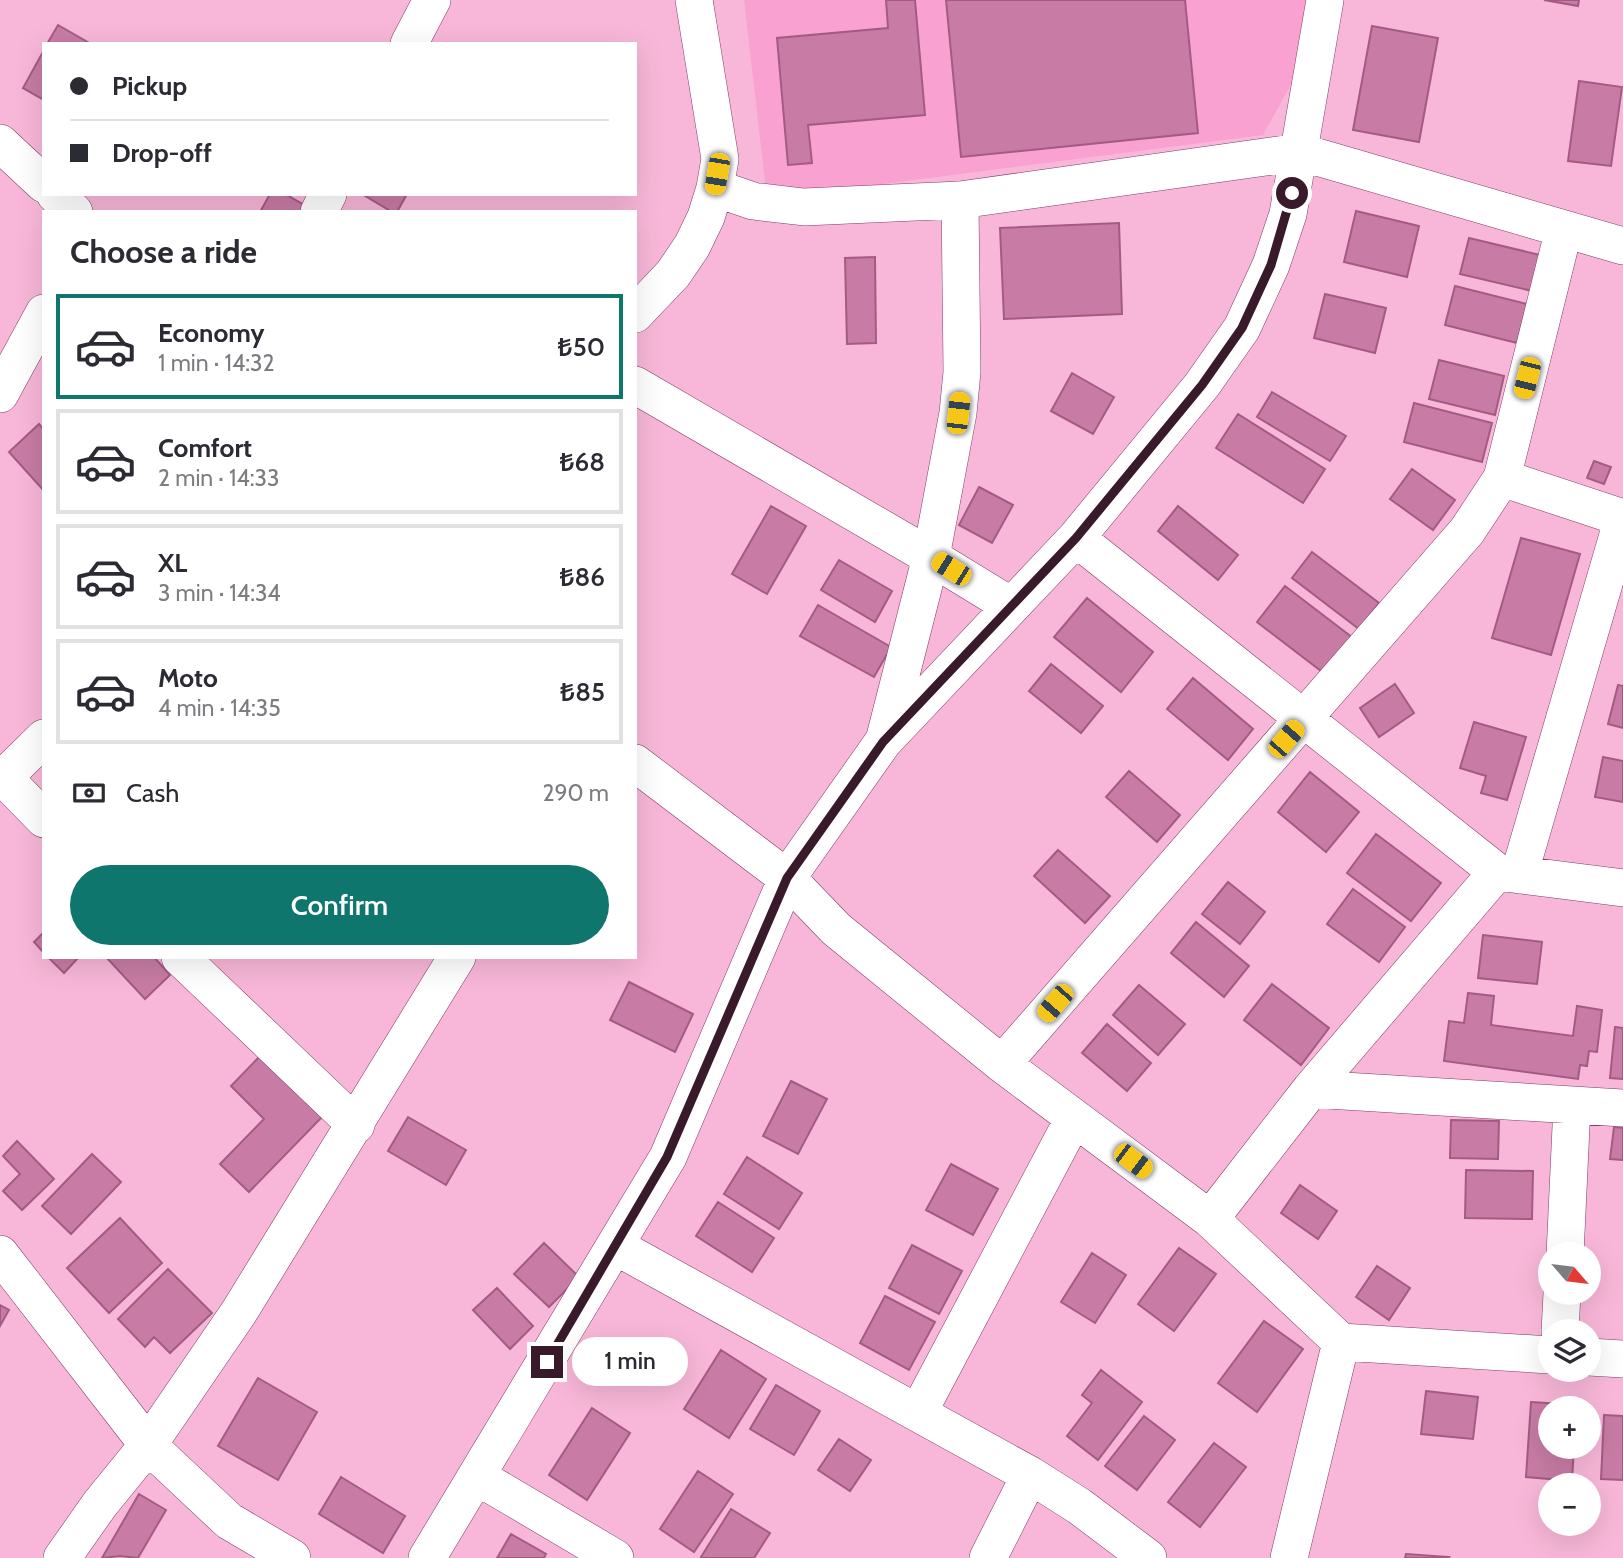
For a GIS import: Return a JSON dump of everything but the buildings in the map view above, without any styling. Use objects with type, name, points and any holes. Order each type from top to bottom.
[{"type":"street","points":[[409,42],[432,0]]},
{"type":"street","points":[[637,312],[673,274],[692,246],[706,217],[715,188],[720,159],[694,0]]},
{"type":"street","points":[[427,1558],[478,1477],[667,1157],[787,878],[883,742],[1076,538],[1202,385],[1242,328],[1271,265],[1288,214],[1300,152],[1320,6]]},
{"type":"street","points":[[0,143],[42,182]]},
{"type":"street","points":[[715,188],[753,201],[804,207],[960,200],[1300,152],[1623,246]]},
{"type":"street","points":[[57,196],[72,210]]},
{"type":"street","points":[[883,742],[932,557],[958,413],[962,372],[960,200]]},
{"type":"street","points":[[1002,1064],[1467,531],[1502,478],[1564,229]]},
{"type":"street","points":[[0,394],[42,317]]},
{"type":"street","points":[[637,386],[932,557],[1011,606]]},
{"type":"street","points":[[1210,1219],[1311,1089],[1508,873],[1623,518],[1502,478]]},
{"type":"street","points":[[1076,538],[1304,718],[1508,873],[1623,888]]},
{"type":"street","points":[[42,740],[2,779],[42,817]]},
{"type":"street","points":[[637,765],[787,878],[836,929],[1002,1064],[1210,1219],[1341,1342],[1538,1354]]},
{"type":"street","points":[[182,959],[356,1125]]},
{"type":"street","points":[[62,1558],[100,1504],[148,1445],[239,1311],[456,959]]},
{"type":"street","points":[[1311,1089],[1623,1108]]},
{"type":"street","points":[[1565,1242],[1572,1105]]},
{"type":"street","points":[[918,1413],[1074,1118]]},
{"type":"street","points":[[615,1246],[1030,1475],[1079,1506],[1147,1558]]},
{"type":"street","points":[[0,1254],[148,1445],[229,1521],[292,1558]]},
{"type":"street","points":[[1289,1558],[1341,1342]]},
{"type":"street","points":[[1601,1358],[1623,1359]]},
{"type":"street","points":[[988,1558],[1030,1475]]},
{"type":"street","points":[[478,1477],[615,1558]]},
{"type":"shaded area","points":[[744,0],[1338,0],[1263,135],[767,199]]},
{"type":"route","points":[[547,1362],[667,1157],[787,878],[883,742],[1076,538],[1202,385],[1242,328],[1271,265],[1292,193]]}]
